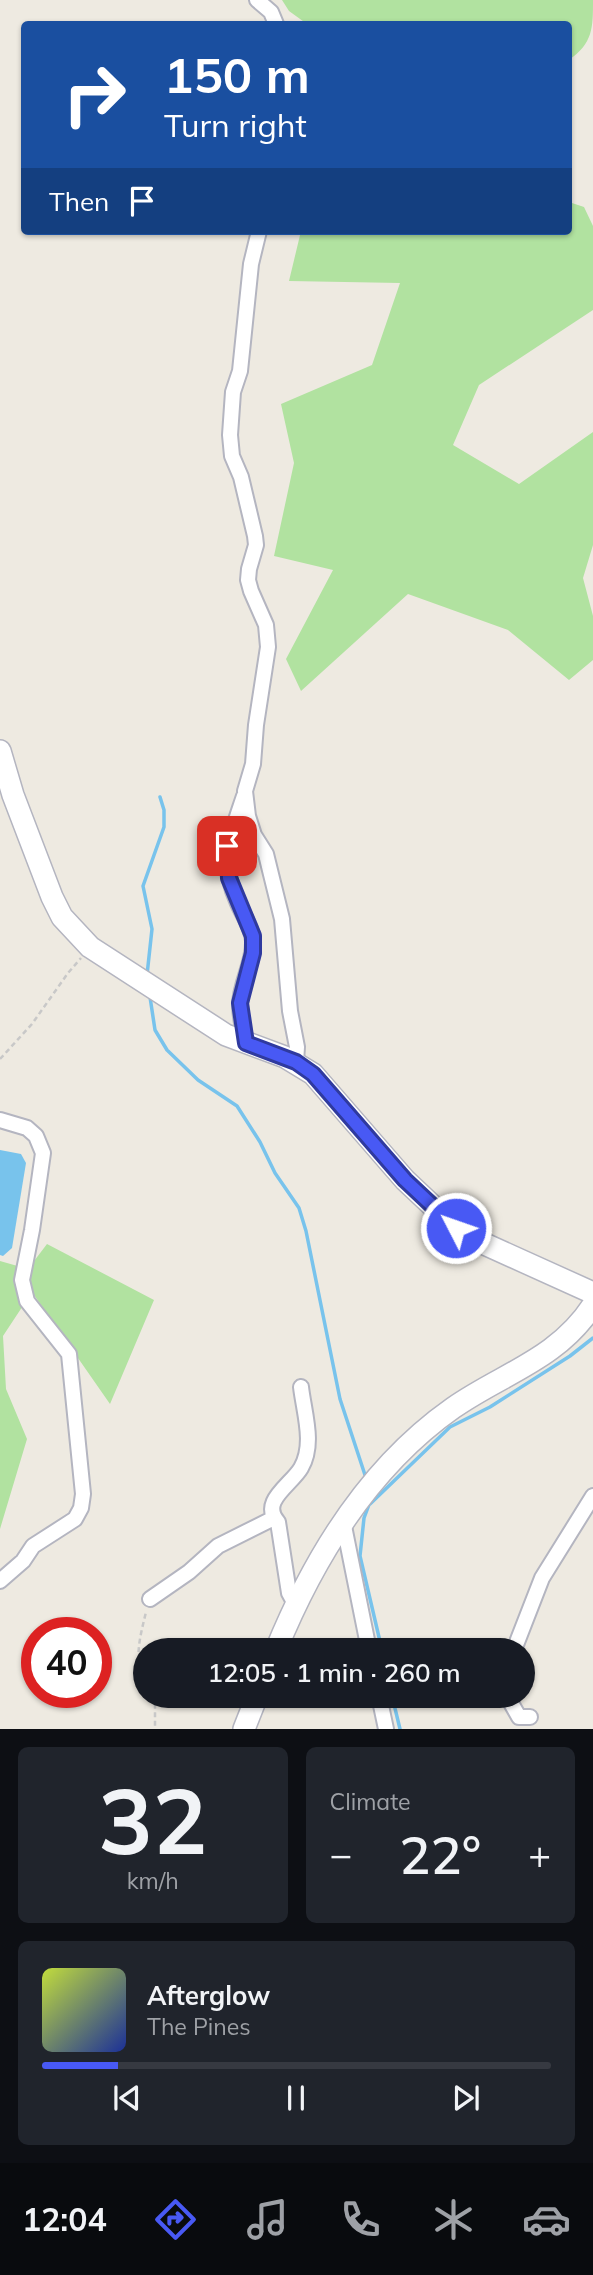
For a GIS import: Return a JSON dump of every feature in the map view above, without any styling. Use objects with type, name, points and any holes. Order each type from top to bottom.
[{"type":"street","points":[[257,0],[271,12],[275,21]]},
{"type":"street","points":[[246,1043],[240,1003],[253,953],[253,936],[229,878],[227,846],[253,764],[268,635],[248,580],[255,536],[241,477],[232,456],[230,435],[233,392],[240,371],[251,264],[258,235]]},
{"type":"street","points":[[0,751],[13,795],[52,897],[62,917],[90,947],[226,1035],[296,1062],[313,1074],[405,1180],[456,1228],[478,1241],[593,1293]]},
{"type":"street","points":[[245,791],[248,816],[254,835],[266,854],[282,919],[290,1012],[298,1047],[296,1062]]},
{"type":"street","points":[[0,1120],[27,1128],[36,1136],[43,1153],[22,1280],[27,1301],[69,1354],[83,1494],[81,1508],[75,1519],[33,1546],[23,1561],[0,1581]]},
{"type":"street","points":[[281,1638],[295,1604],[343,1521],[362,1494],[415,1439],[454,1408],[554,1348],[590,1319]]},
{"type":"street","points":[[295,1604],[289,1593],[278,1522],[271,1510],[273,1502],[300,1469],[309,1446],[301,1387]]},
{"type":"street","points":[[519,1638],[542,1578],[593,1496]]},
{"type":"street","points":[[150,1599],[189,1572],[218,1546],[274,1518]]},
{"type":"street","points":[[343,1521],[367,1638]]},
{"type":"street","points":[[244,1729],[252,1708]]},
{"type":"street","points":[[382,1708],[386,1729]]},
{"type":"street","points":[[514,1708],[519,1717],[530,1717]]},
{"type":"path","points":[[0,1059],[32,1024],[68,972],[90,947]]},
{"type":"path","points":[[142,1638],[150,1599]]},
{"type":"path","points":[[155,1708],[155,1729]]},
{"type":"green space","points":[[282,0],[593,0],[590,34],[583,47],[572,58],[572,21],[303,21],[289,11]]},
{"type":"green space","points":[[572,203],[584,207],[593,226],[593,310],[479,385],[453,445],[519,484],[593,432],[593,545],[583,578],[593,616],[593,660],[569,680],[508,630],[408,594],[301,691],[286,659],[333,570],[274,556],[294,463],[281,404],[372,365],[400,283],[289,281],[300,235],[572,235]]},
{"type":"green space","points":[[47,1244],[154,1300],[110,1404],[32,1292],[3,1336],[6,1389],[27,1439],[0,1529],[0,1261],[28,1269]]},
{"type":"water","points":[[0,1150],[21,1154],[26,1163],[12,1248],[3,1256],[0,1255]]},
{"type":"waterway","points":[[147,975],[152,929],[143,886],[164,827],[164,810],[160,797]]},
{"type":"waterway","points":[[150,997],[155,1030],[167,1050],[198,1080],[237,1106],[260,1142],[275,1173],[299,1208],[340,1399],[366,1478]]},
{"type":"waterway","points":[[370,1504],[450,1427],[490,1407],[570,1356],[593,1338]]},
{"type":"waterway","points":[[370,1502],[364,1518],[360,1556],[379,1638]]},
{"type":"waterway","points":[[395,1708],[400,1729]]},
{"type":"route","points":[[227,846],[229,878],[253,936],[253,953],[240,1003],[246,1043],[296,1062],[313,1074],[405,1180],[456,1228]]}]
